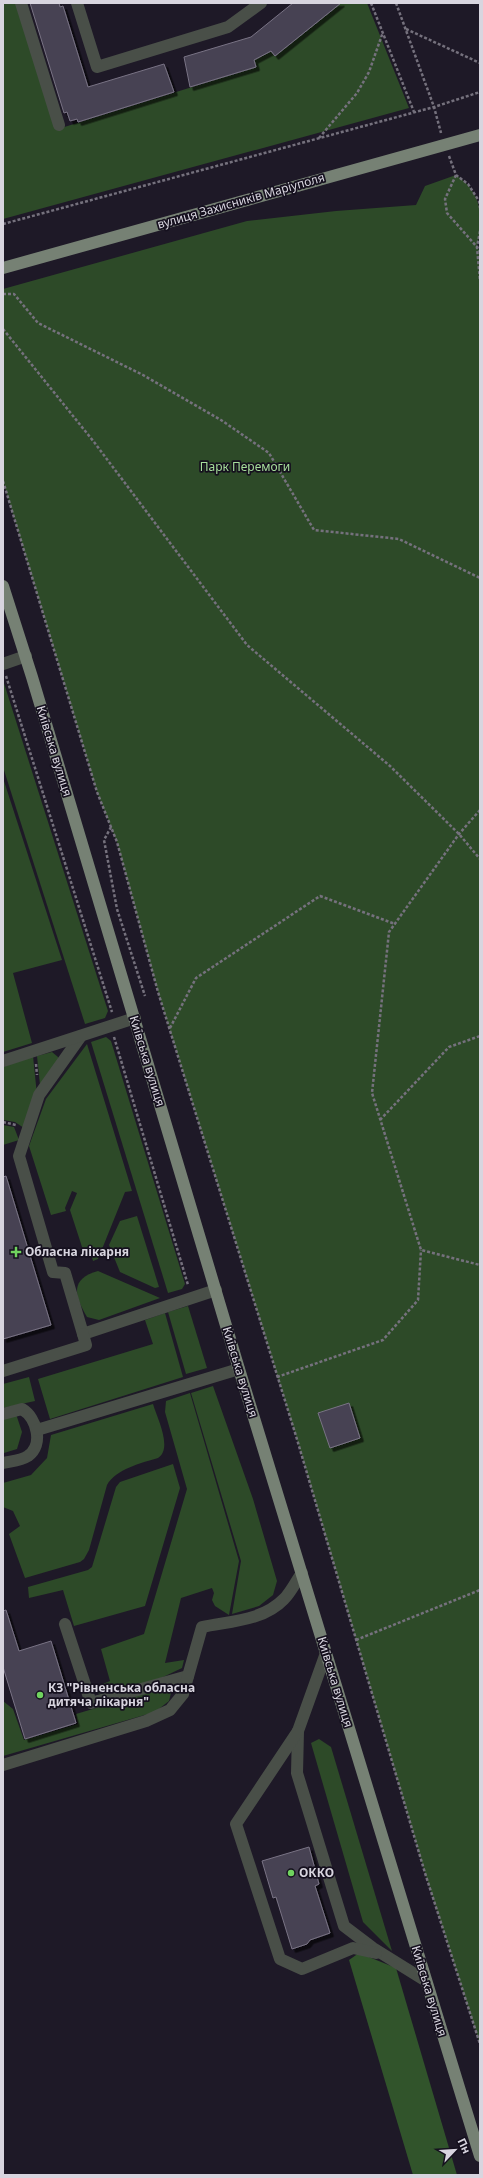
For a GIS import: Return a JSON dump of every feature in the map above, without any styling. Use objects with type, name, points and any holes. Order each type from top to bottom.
[{"type":"main road","name":"вулиця Захисників Маріуполя","points":[[3,268],[480,135]]},
{"type":"main road","name":"Київська вулиця","points":[[3,586],[26,656],[239,1369],[480,2156]]},
{"type":"lane","points":[[21,3],[60,125]]},
{"type":"lane","points":[[77,3],[97,67],[228,27],[261,3]]},
{"type":"lane","points":[[3,664],[26,656]]},
{"type":"lane","points":[[3,1061],[67,1036],[81,1036],[135,1018]]},
{"type":"lane","points":[[3,1370],[86,1345],[65,1273],[53,1272],[19,1156],[39,1095],[81,1036]]},
{"type":"lane","points":[[83,1334],[216,1290]]},
{"type":"lane","points":[[37,1430],[239,1369]]},
{"type":"lane","points":[[3,1414],[22,1409],[30,1416],[37,1430],[36,1444],[32,1452],[22,1459],[3,1463]]},
{"type":"lane","points":[[3,1765],[146,1721],[170,1710],[183,1694],[202,1626],[246,1619],[267,1612],[286,1598],[302,1573]]},
{"type":"lane","points":[[65,1624],[91,1703],[188,1676]]},
{"type":"lane","points":[[326,1653],[298,1731],[236,1824],[280,1958],[302,1969],[353,1948],[381,1954]]},
{"type":"lane","points":[[298,1731],[296,1773],[344,1926],[381,1954],[426,1981]]},
{"type":"path","points":[[371,3],[414,112]]},
{"type":"path","points":[[396,3],[434,107],[445,145],[456,175],[468,184],[479,202],[480,208]]},
{"type":"path","points":[[405,29],[480,63]]},
{"type":"path","points":[[318,138],[357,93],[369,72],[383,32]]},
{"type":"path","points":[[3,224],[434,107],[480,92]]},
{"type":"path","points":[[456,175],[445,199],[447,213],[480,252]]},
{"type":"path","points":[[480,231],[476,247],[480,281]]},
{"type":"path","points":[[3,294],[14,294],[38,323],[143,375],[221,420],[269,453],[314,530],[399,539],[480,578]]},
{"type":"path","points":[[3,329],[94,442],[247,645],[390,766],[459,834],[480,859]]},
{"type":"path","points":[[3,481],[97,792],[117,842],[170,1028],[277,1377],[425,1872],[480,2044]]},
{"type":"path","points":[[3,673],[5,674],[113,1017],[114,1040],[192,1298]]},
{"type":"path","points":[[277,1377],[384,1340],[418,1300],[421,1250],[372,1093],[389,932],[459,834],[480,810]]},
{"type":"path","points":[[111,827],[104,840],[117,909],[145,996]]},
{"type":"path","points":[[170,1028],[196,978],[320,896],[395,924]]},
{"type":"path","points":[[380,1120],[449,1047],[480,1036]]},
{"type":"path","points":[[421,1250],[480,1265]]},
{"type":"path","points":[[356,1640],[480,1590]]},
{"type":"green space","points":[[3,3],[18,3],[58,129],[256,67],[254,60],[271,51],[275,56],[341,3],[367,3],[409,108],[3,219]]},
{"type":"green space","name":"Парк Перемоги","points":[[456,175],[472,190],[479,206],[480,216],[477,247],[480,252],[480,2044],[425,1873],[296,1436],[158,992],[117,842],[97,792],[3,481],[3,289],[247,221],[336,211],[416,205],[425,186]]},
{"type":"green space","points":[[3,680],[108,1011],[105,1018],[85,1024],[3,767]]},
{"type":"green space","points":[[3,778],[62,960],[13,973],[32,1043],[3,1052]]},
{"type":"green space","points":[[106,1037],[111,1041],[185,1284],[182,1289],[168,1293],[91,1042]]},
{"type":"green space","points":[[87,1044],[132,1191],[125,1192],[98,1259],[93,1261],[89,1247],[83,1250],[70,1210],[77,1193],[72,1191],[65,1208],[66,1211],[51,1215],[29,1146],[46,1099]]},
{"type":"green space","points":[[52,1052],[58,1057],[58,1060],[40,1085],[37,1056]]},
{"type":"green space","points":[[33,1056],[37,1095],[24,1128],[15,1122],[3,1120],[3,1067]]},
{"type":"green space","points":[[3,1125],[14,1127],[19,1140],[3,1145]]},
{"type":"green space","points":[[137,1216],[159,1287],[155,1288],[120,1272],[109,1245],[120,1221]]},
{"type":"green space","points":[[98,1271],[160,1298],[99,1320],[87,1317],[79,1302],[77,1289],[83,1278]]},
{"type":"green space","points":[[188,1306],[207,1368],[186,1374],[168,1312]]},
{"type":"green space","points":[[165,1313],[183,1377],[50,1419],[38,1379],[153,1344],[145,1320]]},
{"type":"green space","points":[[29,1377],[35,1401],[3,1408],[3,1384]]},
{"type":"green space","points":[[213,1386],[253,1499],[277,1581],[273,1595],[259,1606],[232,1614],[241,1561],[191,1393]]},
{"type":"green space","points":[[190,1393],[239,1561],[229,1615],[215,1606],[212,1600],[214,1593],[212,1588],[181,1598],[165,1663],[184,1660],[182,1668],[161,1678],[105,1694],[95,1693],[93,1688],[110,1681],[101,1649],[144,1634],[187,1489],[165,1412],[166,1401]]},
{"type":"green space","points":[[153,1404],[163,1432],[164,1447],[162,1453],[158,1458],[130,1467],[111,1479],[107,1485],[89,1550],[84,1559],[80,1562],[25,1578],[9,1534],[20,1526],[13,1511],[3,1507],[3,1483],[31,1475],[47,1458],[51,1435]]},
{"type":"green space","points":[[16,1414],[22,1432],[17,1449],[4,1453],[3,1418]]},
{"type":"green space","points":[[173,1464],[180,1488],[145,1606],[74,1626],[63,1590],[29,1598],[28,1587],[88,1570],[92,1567],[116,1487],[120,1482]]},
{"type":"green space","points":[[173,1685],[169,1701],[155,1712],[3,1756],[3,1701],[13,1709],[24,1740],[78,1724],[76,1714]]},
{"type":"green space","points":[[319,1739],[331,1747],[392,1951],[363,1922],[311,1743]]},
{"type":"green space","points":[[359,1953],[396,1968],[457,2175],[413,2175],[349,1960]]},
{"type":"building","points":[[30,3],[59,3],[60,7],[63,6],[88,87],[164,64],[174,92],[78,122],[77,119],[70,121],[67,112],[64,113]]},
{"type":"building","points":[[293,3],[341,3],[275,56],[271,51],[254,60],[256,67],[190,87],[184,57],[251,37]]},
{"type":"building","name":"Обласна лікарня","points":[[6,1176],[51,1325],[3,1339],[3,1177]]},
{"type":"building","points":[[349,1403],[360,1438],[330,1448],[318,1413]]},
{"type":"building","name":"КЗ \"Рівненська обласна дитяча лікарня\"","points":[[6,1610],[19,1651],[51,1641],[76,1723],[25,1739],[3,1667],[3,1611]]},
{"type":"building","points":[[309,1847],[319,1884],[315,1886],[330,1933],[310,1940],[307,1944],[292,1949],[276,1897],[273,1898],[262,1861]]},
{"type":"place","name":"Обласна лікарня","points":[[16,1252]]},
{"type":"place","name":"КЗ \"Рівненська обласна дитяча лікарня\"","points":[[40,1695]]},
{"type":"place","name":"ОККО","points":[[291,1873]]}]
